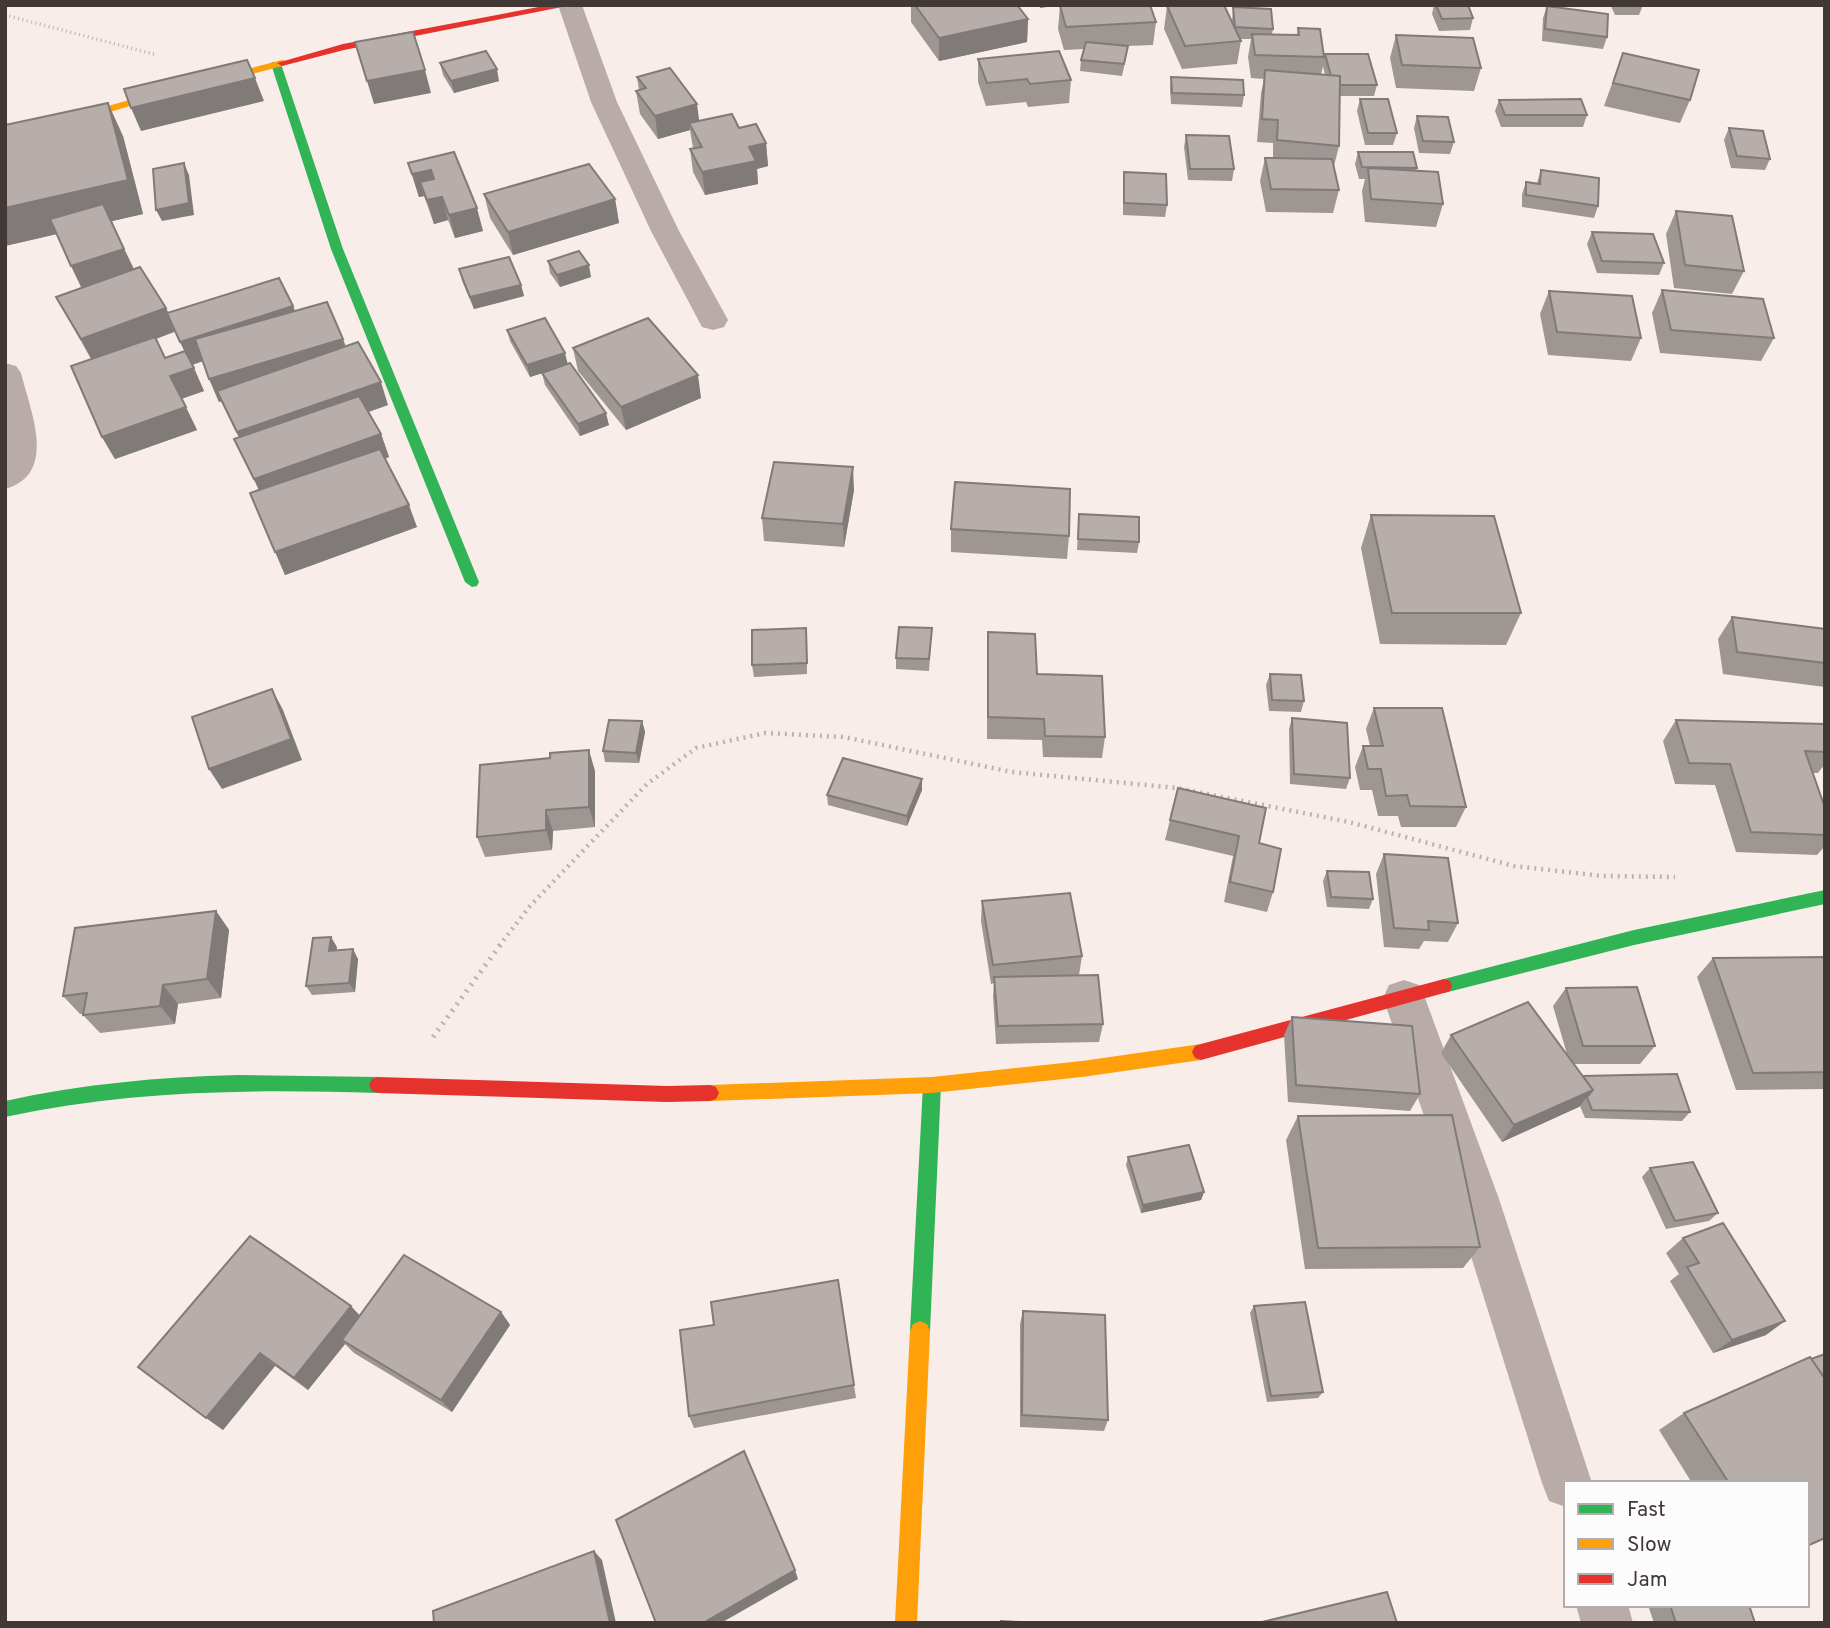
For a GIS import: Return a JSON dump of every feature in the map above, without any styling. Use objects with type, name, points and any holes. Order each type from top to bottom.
[{"type":"street","points":[[5,140],[126,104],[343,47],[568,5],[604,102],[665,230],[713,320]]},
{"type":"street","points":[[276,64],[337,249],[472,582]]},
{"type":"street","points":[[5,373],[22,440],[20,462],[5,478]]},
{"type":"street","points":[[5,1109],[46,1099],[156,1086],[291,1082],[667,1094],[932,1085],[1082,1069],[1207,1051],[1553,956],[1702,920],[1825,897]]},
{"type":"street","points":[[1404,998],[1476,1199],[1566,1481]]},
{"type":"street","points":[[906,1623],[932,1085]]},
{"type":"path","points":[[5,15],[232,78]]},
{"type":"path","points":[[402,1084],[458,1000],[530,906],[647,784],[696,748],[765,733],[844,737],[1012,772],[1177,788],[1349,822],[1514,866],[1602,876],[1678,877]]},
{"type":"building","points":[[915,5],[1017,5],[1028,19],[939,38]]},
{"type":"building","points":[[1150,5],[1156,22],[1066,27],[1060,6]]},
{"type":"building","points":[[1224,5],[1241,41],[1185,46],[1167,6]]},
{"type":"building","points":[[1436,5],[1468,5],[1473,18],[1442,19]]},
{"type":"building","points":[[1547,6],[1608,14],[1607,37],[1545,29]]},
{"type":"building","points":[[1233,7],[1271,9],[1273,29],[1235,27]]},
{"type":"building","points":[[1298,28],[1320,29],[1324,57],[1255,55],[1252,34],[1299,35]]},
{"type":"building","points":[[413,32],[425,70],[367,81],[355,42]]},
{"type":"building","points":[[1396,35],[1473,38],[1481,68],[1402,65]]},
{"type":"building","points":[[1086,42],[1128,46],[1124,64],[1081,60]]},
{"type":"building","points":[[486,51],[497,69],[451,81],[440,63]]},
{"type":"building","points":[[1059,51],[1071,80],[1030,84],[1027,79],[987,83],[978,59]]},
{"type":"building","points":[[1623,53],[1699,70],[1690,100],[1613,83]]},
{"type":"building","points":[[1325,54],[1368,54],[1377,85],[1340,85],[1340,76],[1331,76]]},
{"type":"building","points":[[247,60],[255,78],[131,108],[124,89]]},
{"type":"building","points":[[670,68],[697,104],[655,116],[636,91],[646,88],[637,77]]},
{"type":"building","points":[[1265,70],[1340,76],[1339,146],[1277,140],[1278,120],[1262,119]]},
{"type":"building","points":[[1171,77],[1243,80],[1244,95],[1172,93]]},
{"type":"building","points":[[1360,99],[1388,99],[1397,133],[1368,133]]},
{"type":"building","points":[[1581,99],[1587,115],[1505,115],[1499,100]]},
{"type":"building","points":[[108,103],[128,180],[5,208],[5,125]]},
{"type":"building","points":[[732,114],[739,128],[756,124],[766,143],[749,147],[756,161],[702,172],[690,149],[702,147],[689,123]]},
{"type":"building","points":[[1417,116],[1448,117],[1454,142],[1423,141]]},
{"type":"building","points":[[1729,128],[1763,131],[1770,159],[1737,156]]},
{"type":"building","points":[[1186,135],[1229,136],[1234,169],[1190,169]]},
{"type":"building","points":[[454,152],[477,208],[449,215],[442,197],[427,200],[420,182],[434,179],[431,170],[412,174],[408,163]]},
{"type":"building","points":[[1358,152],[1413,152],[1417,168],[1362,167]]},
{"type":"building","points":[[1265,158],[1332,159],[1339,190],[1271,189]]},
{"type":"building","points":[[184,163],[189,203],[156,210],[153,169]]},
{"type":"building","points":[[589,164],[615,199],[508,232],[484,194]]},
{"type":"building","points":[[1368,168],[1438,172],[1443,204],[1371,199]]},
{"type":"building","points":[[1541,170],[1599,178],[1598,206],[1526,195],[1526,182],[1540,184]]},
{"type":"building","points":[[1124,172],[1166,174],[1167,205],[1124,203]]},
{"type":"building","points":[[103,204],[124,249],[71,266],[50,219]]},
{"type":"building","points":[[1676,211],[1732,216],[1744,271],[1685,265]]},
{"type":"building","points":[[1592,232],[1653,234],[1664,263],[1602,261]]},
{"type":"building","points":[[579,251],[589,265],[557,275],[548,261]]},
{"type":"building","points":[[509,257],[521,285],[470,297],[459,269]]},
{"type":"building","points":[[140,267],[166,308],[81,339],[56,297]]},
{"type":"building","points":[[279,278],[293,306],[180,342],[167,313]]},
{"type":"building","points":[[1662,290],[1763,299],[1774,338],[1671,330]]},
{"type":"building","points":[[1549,291],[1632,296],[1641,338],[1557,332]]},
{"type":"building","points":[[327,302],[343,339],[209,379],[195,339]]},
{"type":"building","points":[[545,318],[565,353],[527,365],[507,330]]},
{"type":"building","points":[[648,318],[698,375],[621,407],[573,348]]},
{"type":"building","points":[[155,337],[165,358],[185,351],[194,368],[170,376],[186,407],[102,437],[71,366]]},
{"type":"building","points":[[358,342],[381,382],[237,432],[217,391]]},
{"type":"building","points":[[570,363],[606,413],[578,424],[542,373]]},
{"type":"building","points":[[359,396],[381,434],[254,479],[234,439]]},
{"type":"building","points":[[380,449],[409,505],[275,552],[250,493]]},
{"type":"building","points":[[774,462],[853,467],[843,524],[762,518]]},
{"type":"building","points":[[955,482],[1070,489],[1069,536],[951,529]]},
{"type":"building","points":[[1079,514],[1139,517],[1139,542],[1078,539]]},
{"type":"building","points":[[1371,515],[1494,516],[1521,613],[1392,613]]},
{"type":"building","points":[[1732,617],[1825,629],[1825,663],[1737,652]]},
{"type":"building","points":[[899,627],[932,628],[929,659],[896,658]]},
{"type":"building","points":[[806,628],[807,663],[752,665],[752,630]]},
{"type":"building","points":[[988,632],[1035,634],[1037,674],[1102,676],[1105,737],[1045,736],[1044,719],[988,717]]},
{"type":"building","points":[[1270,674],[1301,675],[1304,701],[1272,700]]},
{"type":"building","points":[[272,689],[291,739],[209,769],[192,717]]},
{"type":"building","points":[[1374,708],[1442,708],[1466,807],[1410,806],[1407,795],[1386,796],[1381,769],[1368,769],[1363,746],[1383,746]]},
{"type":"building","points":[[1292,718],[1347,723],[1350,778],[1294,774]]},
{"type":"building","points":[[609,720],[642,721],[636,753],[603,751]]},
{"type":"building","points":[[1676,720],[1825,724],[1825,752],[1805,751],[1825,808],[1825,835],[1751,832],[1730,764],[1689,763]]},
{"type":"building","points":[[589,750],[589,807],[546,810],[546,830],[477,837],[480,765],[550,758],[550,753]]},
{"type":"building","points":[[843,758],[922,779],[907,816],[827,795]]},
{"type":"building","points":[[1178,788],[1266,808],[1259,843],[1281,849],[1273,892],[1230,882],[1239,836],[1170,820]]},
{"type":"building","points":[[1384,854],[1448,858],[1458,923],[1428,921],[1429,930],[1394,928]]},
{"type":"building","points":[[1327,871],[1369,872],[1373,899],[1331,897]]},
{"type":"building","points":[[1070,893],[1082,956],[993,965],[982,901]]},
{"type":"building","points":[[216,911],[207,979],[163,985],[160,1006],[83,1015],[87,993],[63,996],[75,928]]},
{"type":"building","points":[[331,937],[329,951],[353,949],[349,983],[306,986],[313,938]]},
{"type":"building","points":[[1825,957],[1825,1072],[1753,1073],[1713,958]]},
{"type":"building","points":[[1098,975],[1103,1024],[998,1026],[994,977]]},
{"type":"building","points":[[1637,987],[1655,1046],[1583,1046],[1566,988]]},
{"type":"building","points":[[1528,1002],[1593,1090],[1514,1125],[1451,1035]]},
{"type":"building","points":[[1292,1017],[1412,1026],[1420,1094],[1296,1085]]},
{"type":"building","points":[[1677,1074],[1690,1112],[1592,1110],[1587,1097],[1593,1090],[1583,1076]]},
{"type":"building","points":[[1452,1115],[1480,1247],[1318,1248],[1298,1116]]},
{"type":"building","points":[[1189,1145],[1204,1192],[1143,1205],[1128,1157]]},
{"type":"building","points":[[1693,1162],[1718,1213],[1675,1221],[1650,1168]]},
{"type":"building","points":[[1723,1223],[1785,1321],[1732,1340],[1687,1267],[1699,1263],[1683,1238]]},
{"type":"building","points":[[250,1236],[351,1306],[294,1378],[260,1353],[206,1418],[138,1367]]},
{"type":"building","points":[[404,1255],[501,1312],[441,1400],[342,1340]]},
{"type":"building","points":[[838,1280],[854,1385],[689,1416],[680,1330],[714,1325],[711,1302]]},
{"type":"building","points":[[1305,1302],[1323,1392],[1271,1396],[1254,1306]]},
{"type":"building","points":[[1023,1311],[1105,1315],[1108,1420],[1022,1415]]},
{"type":"building","points":[[1825,1354],[1825,1379],[1811,1359]]},
{"type":"building","points":[[1810,1357],[1825,1379],[1825,1538],[1809,1545],[1809,1481],[1728,1481],[1684,1413]]},
{"type":"building","points":[[744,1451],[795,1570],[703,1623],[656,1623],[616,1520]]},
{"type":"building","points":[[594,1551],[610,1623],[434,1623],[433,1611]]},
{"type":"building","points":[[1387,1592],[1397,1623],[1258,1623]]},
{"type":"building","points":[[1671,1607],[1750,1607],[1755,1623],[1676,1623]]},
{"type":"building","points":[[1001,1621],[1037,1623],[1001,1623]]},
{"type":"traffic: fast","points":[[276,64],[337,249],[472,582]]},
{"type":"traffic: fast","points":[[1444,986],[1634,937],[1825,897]]},
{"type":"traffic: fast","points":[[5,1109],[51,1099],[143,1087],[237,1083],[378,1085]]},
{"type":"traffic: fast","points":[[920,1331],[932,1085]]},
{"type":"traffic: slow","points":[[5,140],[126,104],[282,63]]},
{"type":"traffic: slow","points":[[710,1093],[932,1085],[1082,1069],[1201,1052]]},
{"type":"traffic: slow","points":[[906,1623],[920,1331]]},
{"type":"traffic: jam","points":[[282,63],[343,47],[567,5]]},
{"type":"traffic: jam","points":[[1201,1052],[1444,986]]},
{"type":"traffic: jam","points":[[378,1085],[710,1093]]}]
